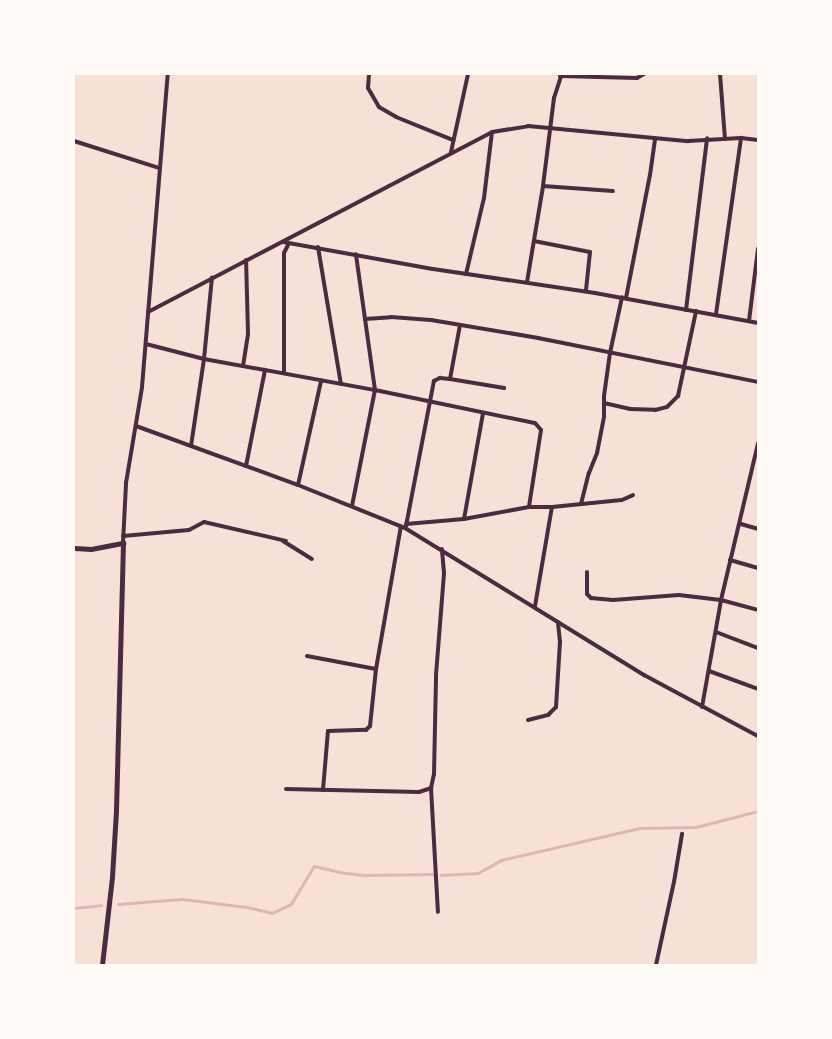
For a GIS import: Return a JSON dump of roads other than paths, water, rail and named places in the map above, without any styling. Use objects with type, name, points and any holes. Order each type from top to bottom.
[{"type":"street","points":[[102,965],[112,877],[116,811],[126,483],[136,426],[146,344],[168,74]]},
{"type":"street","points":[[369,74],[368,88],[380,107],[396,117],[453,140]]},
{"type":"street","points":[[451,152],[468,74]]},
{"type":"street","points":[[526,282],[543,186],[554,98],[561,75],[637,78],[644,74]]},
{"type":"street","points":[[720,74],[725,139]]},
{"type":"street","points":[[148,312],[492,132],[517,126],[688,140],[707,138],[758,140]]},
{"type":"street","points":[[466,274],[484,198],[492,132]]},
{"type":"street","points":[[581,504],[589,473],[597,453],[604,416],[610,353],[624,298],[650,175],[655,138]]},
{"type":"street","points":[[686,310],[707,138]]},
{"type":"street","points":[[716,314],[741,138]]},
{"type":"street","points":[[74,141],[159,168]]},
{"type":"street","points":[[543,186],[613,191]]},
{"type":"street","points":[[534,241],[590,252],[586,291]]},
{"type":"street","points":[[282,242],[466,274],[586,291],[758,323]]},
{"type":"street","points":[[284,373],[284,253],[289,243]]},
{"type":"street","points":[[318,247],[341,384]]},
{"type":"street","points":[[749,321],[758,249]]},
{"type":"street","points":[[352,506],[375,390],[356,254]]},
{"type":"street","points":[[243,366],[248,334],[246,260]]},
{"type":"street","points":[[191,446],[204,359],[212,277]]},
{"type":"street","points":[[604,403],[630,409],[655,410],[667,407],[678,396],[696,311]]},
{"type":"street","points":[[365,319],[404,317],[460,325],[758,382]]},
{"type":"street","points":[[450,379],[460,325]]},
{"type":"street","points":[[146,344],[204,359],[375,390],[539,425],[540,434],[529,507]]},
{"type":"street","points":[[246,466],[265,370]]},
{"type":"street","points":[[323,790],[328,731],[366,730],[370,726],[376,669],[434,380],[440,378],[450,379],[504,388]]},
{"type":"street","points":[[298,485],[321,381]]},
{"type":"street","points":[[464,519],[483,413]]},
{"type":"street","points":[[136,426],[404,526],[644,675],[758,736]]},
{"type":"street","points":[[702,707],[730,560],[741,524],[758,443]]},
{"type":"street","points":[[404,526],[464,519],[529,507],[552,507],[622,500],[633,494]]},
{"type":"street","points":[[535,606],[552,507]]},
{"type":"street","points":[[123,536],[189,530],[204,522],[285,541],[312,559]]},
{"type":"street","points":[[741,524],[758,529]]},
{"type":"street","points":[[74,548],[99,549],[123,543]]},
{"type":"street","points":[[438,912],[431,788],[434,774],[436,675],[444,562],[442,549]]},
{"type":"street","points":[[444,562],[451,554]]},
{"type":"street","points":[[730,560],[758,568]]},
{"type":"street","points":[[587,572],[587,594],[591,598],[613,600],[666,595],[722,600],[758,610]]},
{"type":"street","points":[[528,720],[548,714],[556,707],[560,642],[558,622]]},
{"type":"street","points":[[716,632],[758,648]]},
{"type":"street","points":[[307,656],[376,669]]},
{"type":"street","points":[[709,671],[758,689]]},
{"type":"street","points":[[286,789],[419,792],[431,788]]},
{"type":"street","points":[[656,965],[682,834]]},
{"type":"waterway","points":[[441,875],[478,873],[501,860],[640,828],[696,827],[758,811]]},
{"type":"waterway","points":[[118,904],[182,899],[247,907],[272,913],[291,904],[314,866],[339,872],[365,875],[433,874]]},
{"type":"waterway","points":[[74,908],[101,905]]}]
